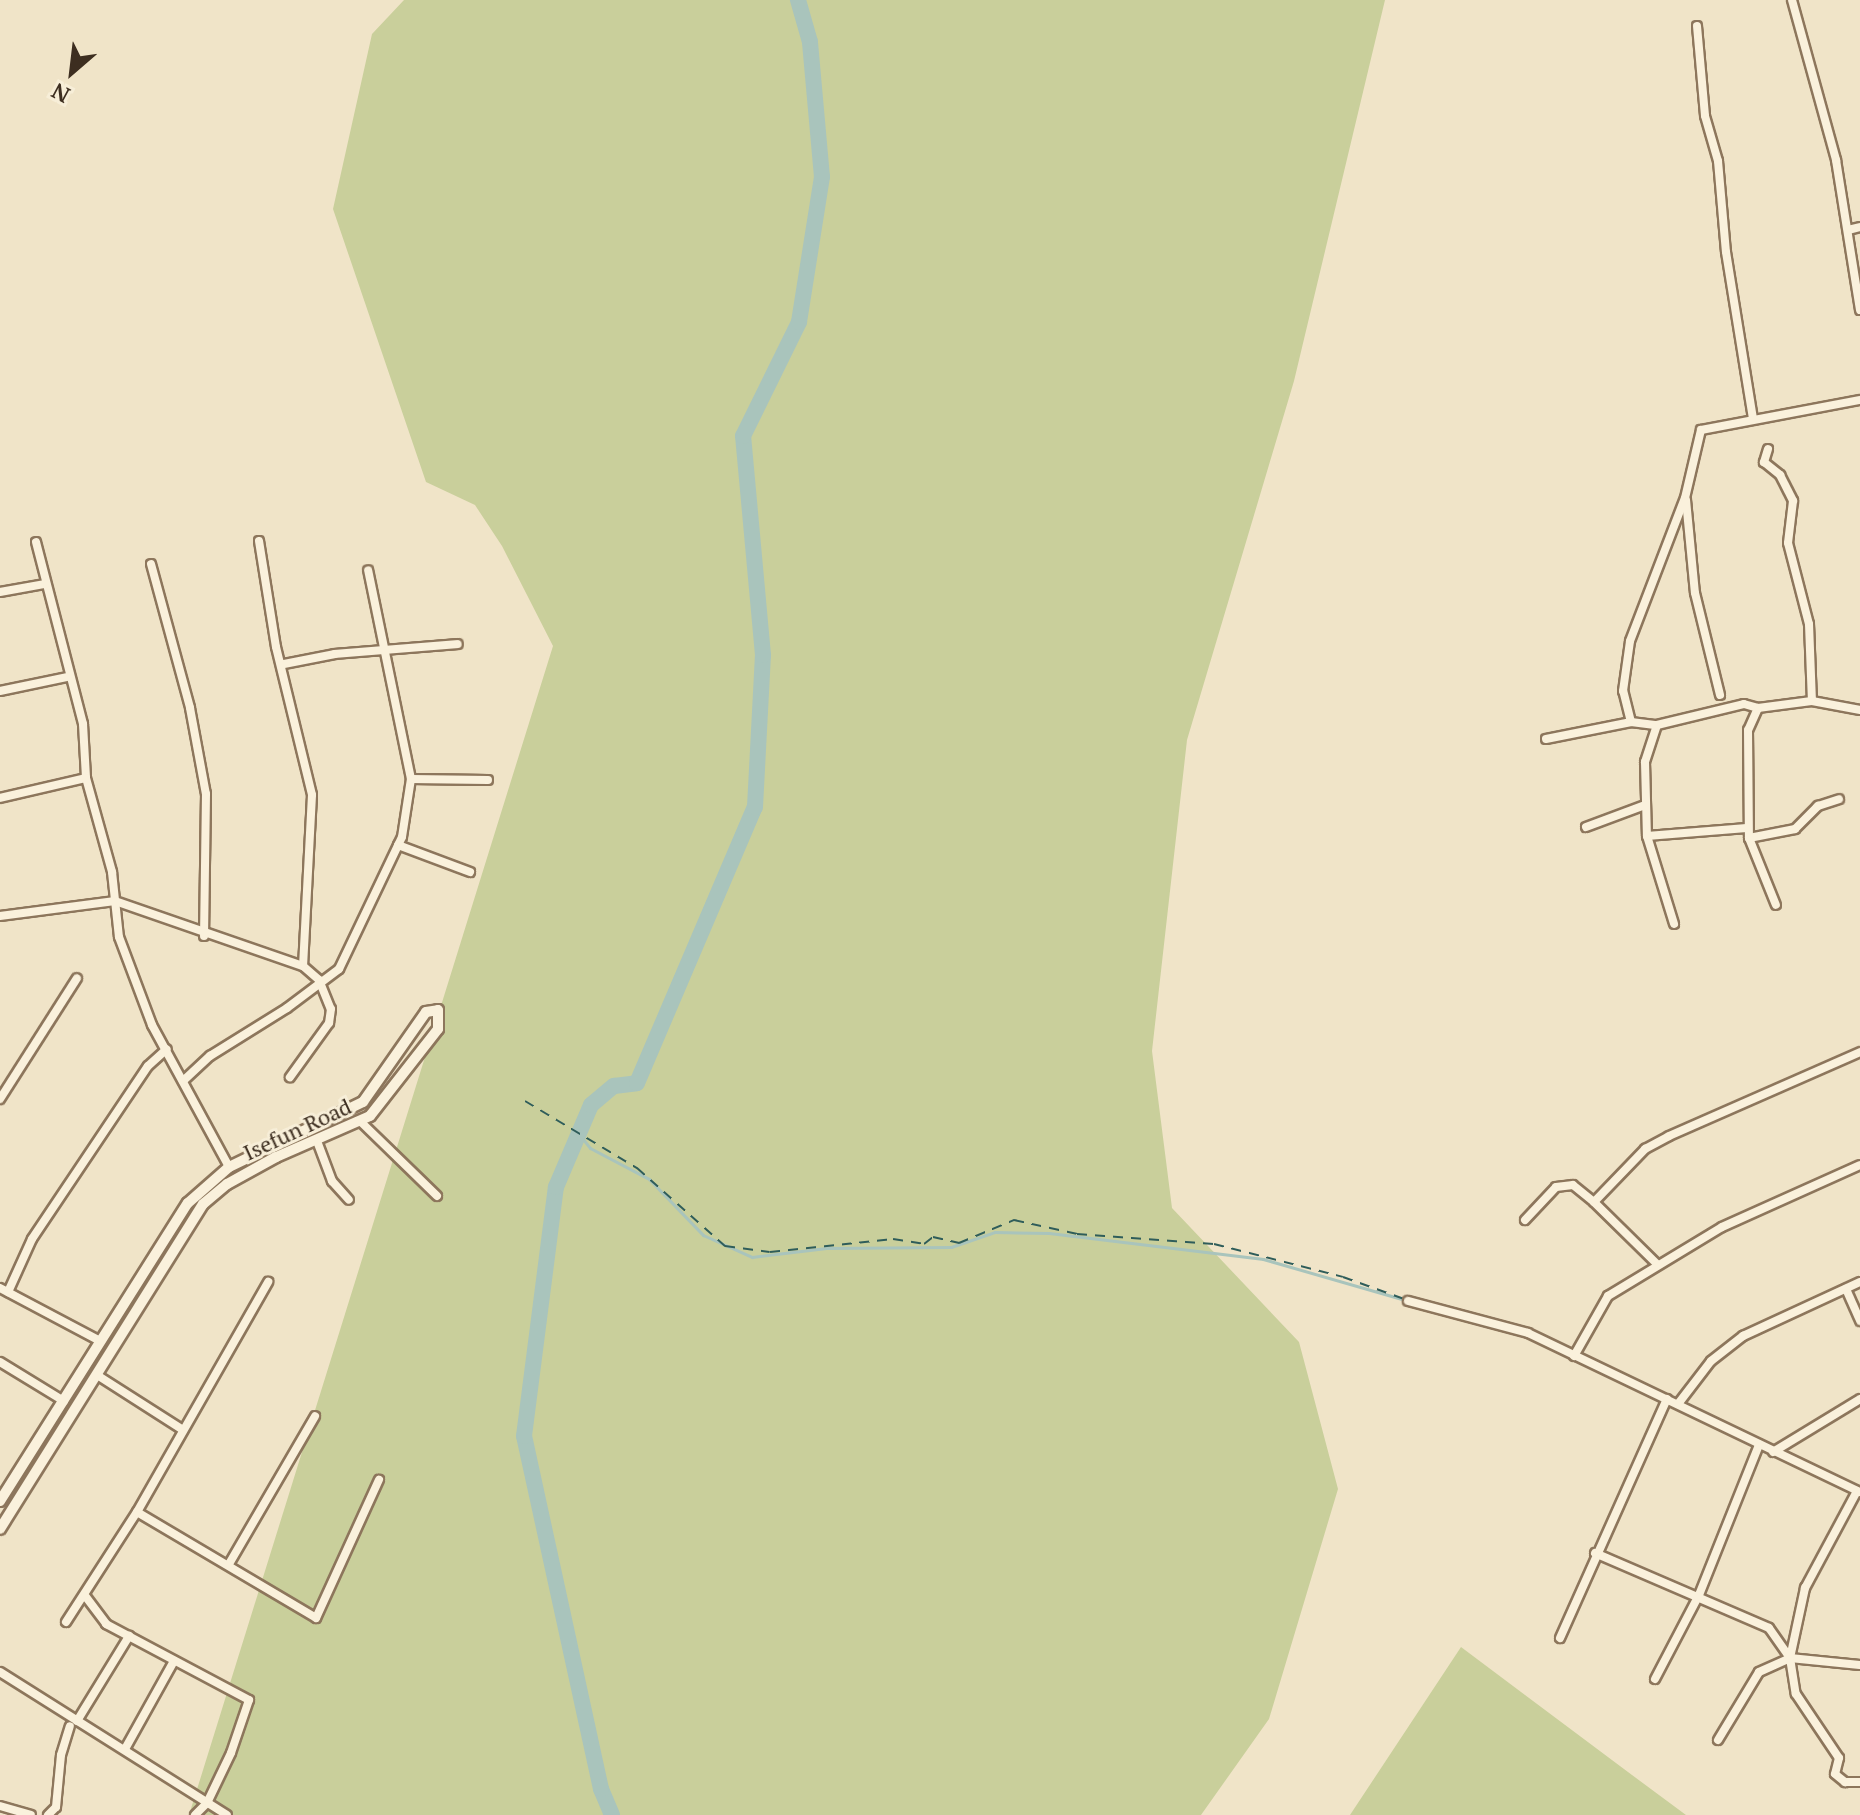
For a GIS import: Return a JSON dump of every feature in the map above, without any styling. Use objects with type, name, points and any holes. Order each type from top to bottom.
[{"type":"street","points":[[1792,0],[1797,32],[1820,94],[1848,230],[1860,310]]},
{"type":"street","points":[[1697,26],[1705,116],[1718,161],[1726,252],[1753,418]]},
{"type":"street","points":[[1848,230],[1860,227]]},
{"type":"street","points":[[1631,722],[1623,691],[1630,641],[1685,498],[1701,430],[1860,400]]},
{"type":"street","points":[[1768,449],[1764,462],[1780,475],[1793,501],[1788,543],[1809,624],[1812,701]]},
{"type":"street","points":[[1685,498],[1695,593],[1720,695]]},
{"type":"street","points":[[259,541],[312,795],[303,966]]},
{"type":"street","points":[[36,542],[67,677],[83,724],[86,778],[112,872],[119,937],[152,1025],[229,1167]]},
{"type":"street","points":[[151,564],[204,783],[204,936]]},
{"type":"street","points":[[183,1081],[210,1056],[287,1008],[319,980],[339,969],[398,845],[411,779],[368,570]]},
{"type":"street","points":[[0,592],[45,584]]},
{"type":"street","points":[[284,664],[335,654],[458,644]]},
{"type":"street","points":[[0,691],[67,677]]},
{"type":"street","points":[[1546,739],[1631,722],[1657,725],[1744,704],[1758,708],[1812,701],[1860,710]]},
{"type":"street","points":[[1758,708],[1748,730],[1748,833],[1776,905]]},
{"type":"street","points":[[1657,725],[1645,762],[1647,836],[1674,924]]},
{"type":"street","points":[[0,798],[86,778]]},
{"type":"street","points":[[411,779],[488,780]]},
{"type":"street","points":[[1647,836],[1795,829],[1818,806],[1839,799]]},
{"type":"street","points":[[1586,827],[1645,805]]},
{"type":"street","points":[[398,845],[470,872]]},
{"type":"street","points":[[0,916],[115,901],[204,936],[303,966],[319,980],[331,1009],[329,1023],[290,1077]]},
{"type":"street","points":[[0,1099],[77,978]]},
{"type":"street","name":"Isefun Road","points":[[0,1501],[188,1203],[229,1167],[363,1102],[426,1012],[438,1010],[438,1029],[382,1104],[361,1122],[227,1184],[188,1223],[0,1529]]},
{"type":"street","points":[[100,1341],[4,1290],[32,1239],[148,1066],[167,1049]]},
{"type":"street","points":[[1594,1202],[1645,1149],[1860,1052]]},
{"type":"street","points":[[361,1122],[437,1196]]},
{"type":"street","points":[[317,1141],[332,1181],[349,1200]]},
{"type":"street","points":[[1574,1356],[1602,1301],[1722,1227],[1860,1165]]},
{"type":"street","points":[[1525,1220],[1556,1187],[1573,1185],[1658,1265]]},
{"type":"street","points":[[145,1269],[156,1277]]},
{"type":"street","points":[[66,1622],[86,1597],[137,1512],[268,1282]]},
{"type":"street","points":[[1678,1404],[1711,1361],[1743,1336],[1860,1282]]},
{"type":"street","points":[[1846,1289],[1860,1321]]},
{"type":"street","points":[[1408,1301],[1481,1316],[1678,1404],[1859,1492],[1805,1588],[1790,1658],[1796,1694],[1839,1758],[1835,1774],[1845,1782],[1860,1782]]},
{"type":"street","points":[[0,1362],[64,1401]]},
{"type":"street","points":[[97,1375],[183,1430]]},
{"type":"street","points":[[1560,1638],[1595,1553],[1667,1399]]},
{"type":"street","points":[[1773,1452],[1860,1399]]},
{"type":"street","points":[[229,1564],[315,1416]]},
{"type":"street","points":[[1655,1679],[1699,1595],[1759,1445]]},
{"type":"street","points":[[137,1512],[316,1618],[379,1480]]},
{"type":"street","points":[[1595,1553],[1699,1595],[1769,1628],[1790,1658]]},
{"type":"street","points":[[86,1597],[97,1616],[249,1700],[207,1803],[195,1815]]},
{"type":"street","points":[[48,1815],[56,1807],[61,1755],[73,1723],[129,1636]]},
{"type":"street","points":[[1718,1740],[1759,1672],[1790,1658],[1860,1665]]},
{"type":"street","points":[[125,1749],[174,1661]]},
{"type":"street","points":[[0,1672],[73,1723],[125,1749],[227,1815]]},
{"type":"street","points":[[0,1806],[31,1815]]},
{"type":"green space","points":[[404,0],[1385,0],[1294,381],[1187,740],[1152,1051],[1172,1208],[1299,1342],[1338,1489],[1269,1719],[1201,1815],[189,1815],[553,646],[502,546],[475,505],[426,482],[333,209],[372,34]]},
{"type":"green space","points":[[1461,1647],[1632,1775],[1686,1815],[1350,1815]]},
{"type":"waterway","points":[[612,1815],[601,1789],[524,1436],[556,1187],[591,1105],[614,1086],[637,1083],[755,807],[763,655],[743,436],[799,322],[822,177],[810,42],[798,0]]},
{"type":"waterway","points":[[579,1134],[590,1148],[649,1179],[703,1235],[752,1257],[826,1248],[951,1247],[995,1232],[1049,1233],[1263,1259],[1405,1300]]},
{"type":"ferry route","points":[[525,1101],[637,1168],[725,1246],[770,1252],[893,1239],[924,1244],[933,1237],[959,1243],[1014,1220],[1077,1234],[1214,1244],[1343,1277],[1404,1299]]}]
